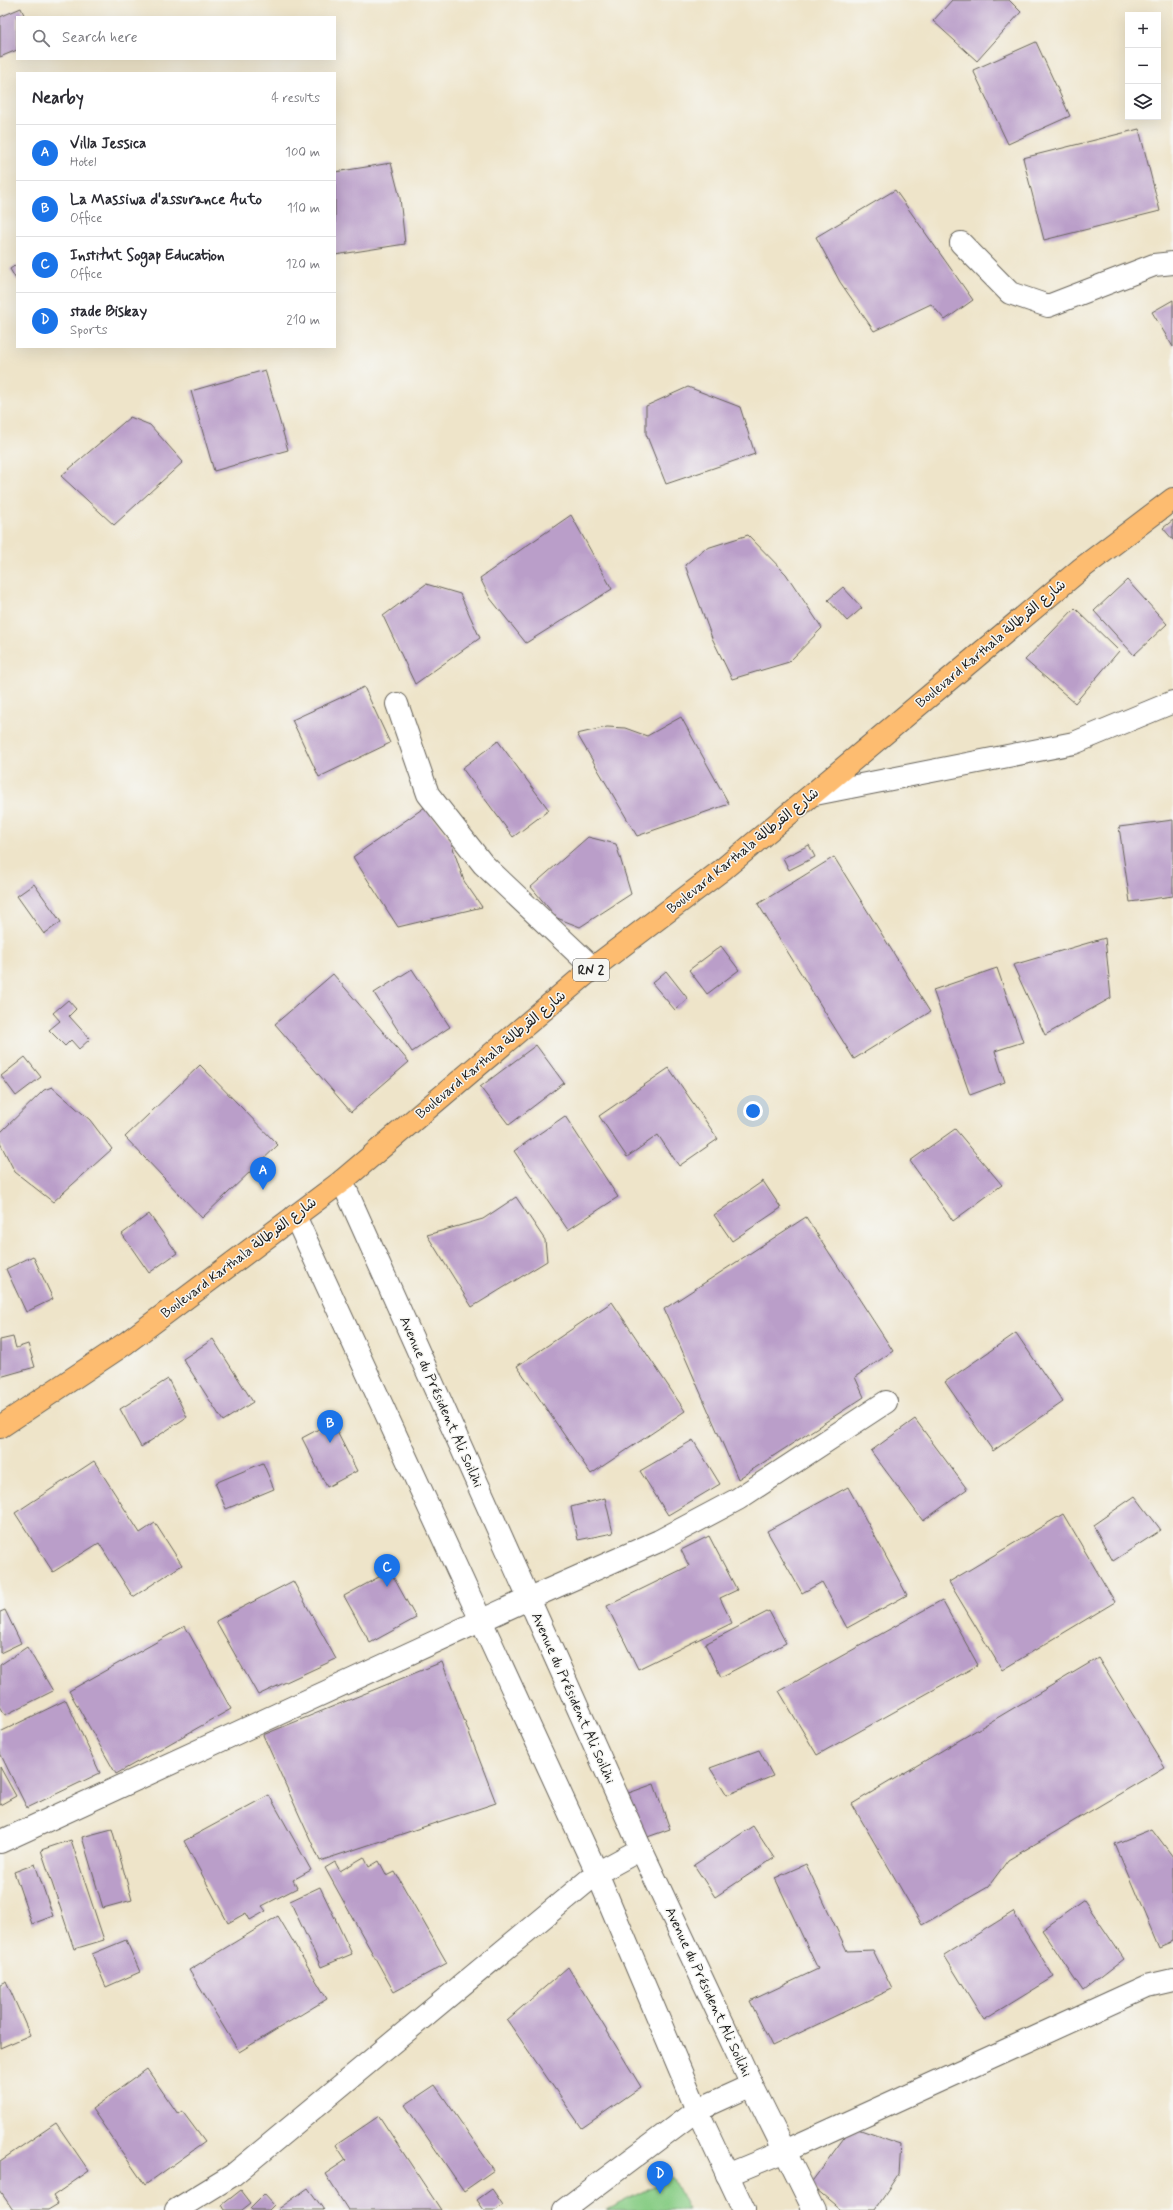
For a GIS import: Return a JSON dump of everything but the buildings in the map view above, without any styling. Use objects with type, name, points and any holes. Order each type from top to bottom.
[{"type":"main road","name":"Boulevard Karthala شارع القرطالة","points":[[0,1427],[126,1343],[342,1181],[593,968],[722,870],[815,794],[1082,568],[1173,499]]},
{"type":"street","points":[[961,243],[1010,293],[1048,306],[1154,266],[1173,263]]},
{"type":"street","points":[[815,794],[1074,743],[1173,702]]},
{"type":"street","points":[[397,704],[428,794],[483,864],[593,968]]},
{"type":"street","name":"Avenue du Président Ali Soilihi","points":[[342,1181],[641,1849],[752,2085],[814,2210]]},
{"type":"street","points":[[295,1216],[597,1873],[697,2110],[744,2210]]},
{"type":"street","points":[[0,1842],[482,1622],[528,1598],[659,1540],[738,1499],[886,1402]]},
{"type":"street","points":[[176,2210],[233,2175],[597,1873],[641,1849]]},
{"type":"street","points":[[727,2175],[785,2151],[1147,1986],[1173,1980]]},
{"type":"street","points":[[564,2210],[697,2110],[752,2085]]},
{"type":"green space","points":[[672,2177],[688,2210],[606,2210]]},
{"type":"place","name":"Villa Jessica","points":[[263,1190]]},
{"type":"place","name":"La Massiwa d'assurance Auto","points":[[330,1443]]},
{"type":"place","name":"Institut Sogap Education","points":[[387,1587]]},
{"type":"place","name":"stade Biskay","points":[[660,2194]]}]
